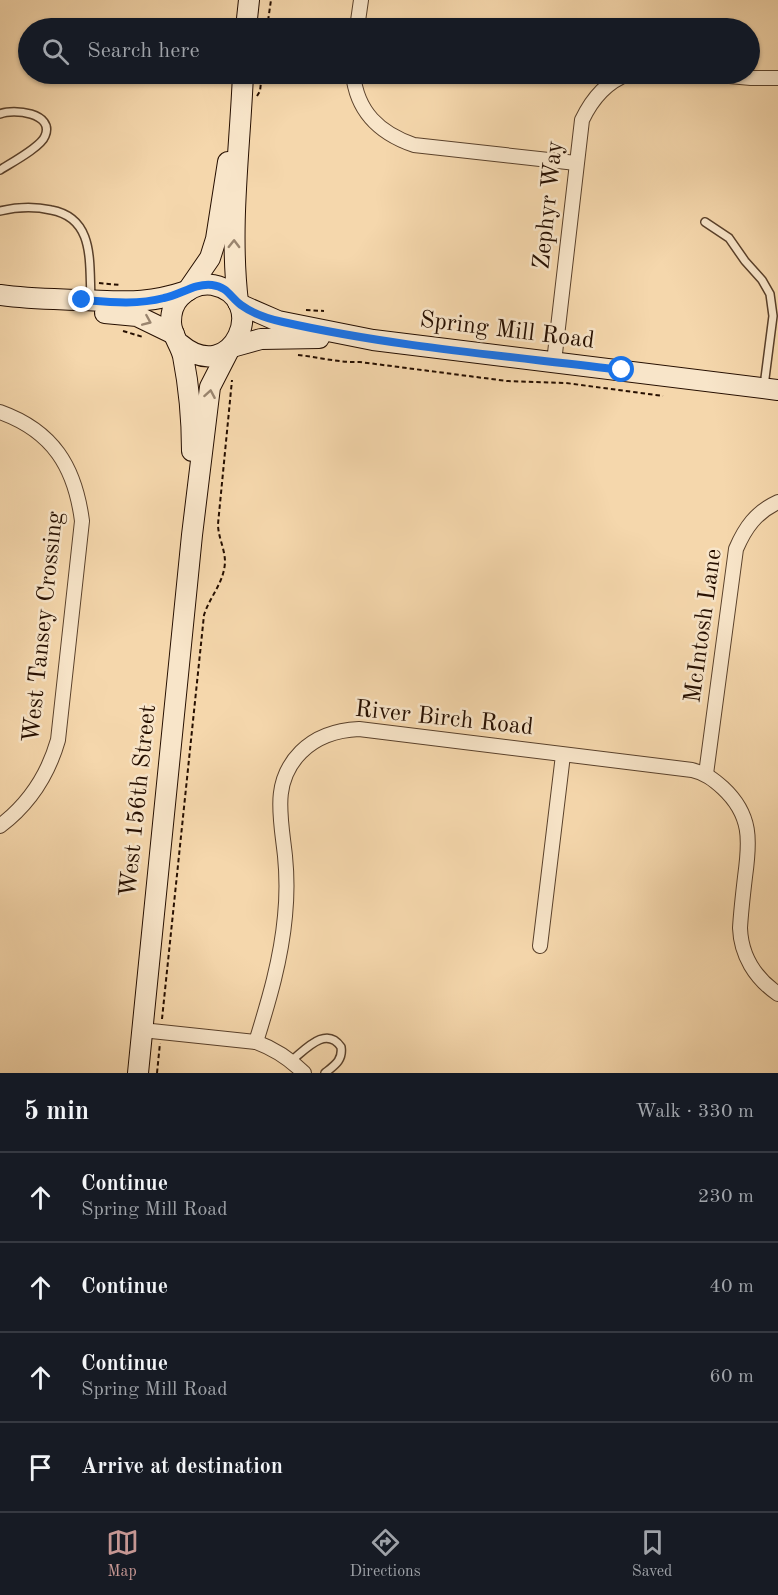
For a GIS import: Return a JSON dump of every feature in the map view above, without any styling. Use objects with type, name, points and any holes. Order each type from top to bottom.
[{"type":"street","points":[[247,18],[249,0]]},
{"type":"street","points":[[358,18],[360,0]]},
{"type":"street","points":[[760,78],[778,78]]},
{"type":"street","points":[[177,339],[171,322],[173,310],[178,299],[210,258],[216,239],[241,84]]},
{"type":"street","points":[[0,295],[73,309],[136,316],[177,339],[189,352],[200,356],[222,353],[231,347],[239,338],[243,326],[234,263],[242,84]]},
{"type":"street","points":[[356,84],[360,101],[368,114],[387,134],[397,139],[414,145],[576,163]]},
{"type":"street","name":"Zephyr Way","points":[[554,362],[580,131],[588,107],[608,84]]},
{"type":"street","points":[[28,299],[90,292],[125,303],[163,298],[199,285],[210,284],[231,293],[239,303]]},
{"type":"street","name":"Spring Mill Road","points":[[239,303],[278,321],[373,340],[771,389]]},
{"type":"street","name":"West 156th Street","points":[[177,339],[192,429],[192,535]]},
{"type":"street","name":"Spring Mill Road","points":[[231,347],[261,339],[373,340]]},
{"type":"street","name":"West 156th Street","points":[[138,1073],[152,1031],[192,535],[210,387],[231,347]]},
{"type":"street","name":"West Tansey Crossing","points":[[0,412],[26,423],[39,433],[60,456],[77,490],[82,521],[58,740],[48,767],[31,796],[0,826]]},
{"type":"street","name":"McIntosh Lane","points":[[706,774],[736,549],[748,525],[760,513],[778,502]]},
{"type":"street","name":"River Birch Road","points":[[256,1042],[275,981],[285,914],[286,880],[280,821],[280,793],[287,769],[305,747],[316,740],[337,731],[359,729],[692,770],[706,774]]},
{"type":"street","points":[[540,946],[563,755]]},
{"type":"street","points":[[706,774],[736,802],[744,816],[749,849],[740,940],[751,966],[768,987],[778,994]]},
{"type":"street","points":[[152,1031],[256,1042],[270,1047],[304,1073]]},
{"type":"lane","points":[[0,114],[6,111],[33,114],[42,120],[46,131],[45,137],[37,145],[0,170]]},
{"type":"lane","points":[[0,211],[39,207],[63,212],[79,224],[88,247],[90,292]]},
{"type":"lane","points":[[705,222],[729,238],[762,280],[770,294],[773,316],[771,389]]},
{"type":"lane","points":[[291,1061],[318,1039],[333,1039],[341,1047],[341,1058],[325,1073]]},
{"type":"path","points":[[268,18],[271,0]]},
{"type":"path","points":[[90,292],[109,283],[128,286]]},
{"type":"path","points":[[301,310],[324,311]]},
{"type":"path","points":[[119,330],[146,338]]},
{"type":"path","points":[[291,354],[343,363],[360,362],[507,381],[566,383],[663,396]]},
{"type":"path","points":[[157,1073],[152,1031],[204,615],[222,580],[225,559],[218,536],[218,524],[234,372]]},
{"type":"route","points":[[82,300],[125,303],[163,298],[199,285],[210,284],[231,293],[239,304],[259,314],[317,330],[373,340],[622,370]]}]
